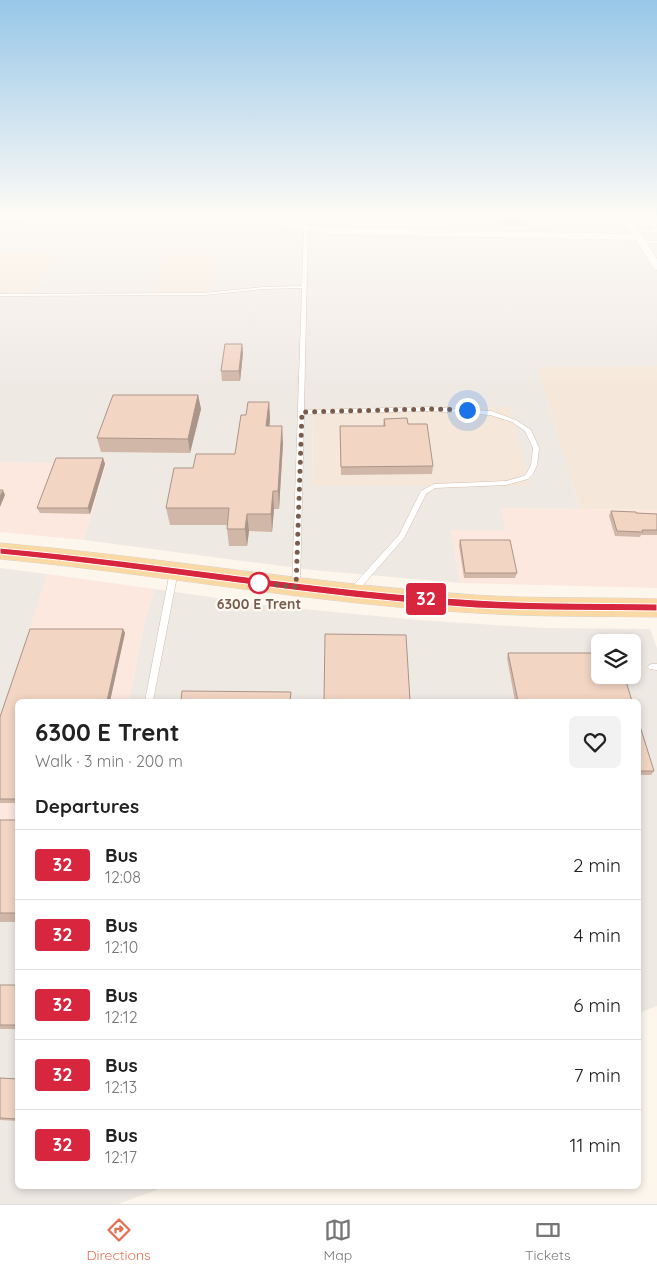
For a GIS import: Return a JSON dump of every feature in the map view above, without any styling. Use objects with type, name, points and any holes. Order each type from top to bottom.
[{"type":"main road","points":[[0,551],[77,558],[296,587],[476,604],[657,608]]},
{"type":"lane","points":[[296,587],[302,412],[304,273]]},
{"type":"lane","points":[[0,295],[211,294],[263,288],[303,287]]},
{"type":"lane","points":[[302,412],[431,409],[491,413],[514,420],[528,430],[536,448],[534,465],[526,478],[506,483],[434,486],[422,493],[402,536],[352,592]]},
{"type":"lane","points":[[149,699],[174,572]]},
{"type":"shaded area","points":[[0,273],[44,273],[35,291],[0,291]]},
{"type":"shaded area","points":[[45,273],[160,273],[154,293],[210,292],[213,273],[657,273],[657,366],[537,367],[580,509],[501,508],[506,530],[451,530],[460,583],[312,570],[84,540],[106,464],[0,462],[0,291],[35,291]],"holes":[[[510,407],[531,486],[312,486],[313,408]]]},
{"type":"shaded area","points":[[160,273],[213,273],[210,292],[154,293]]},
{"type":"shaded area","points":[[657,366],[657,510],[580,509],[537,367]]},
{"type":"shaded area","points":[[510,407],[532,486],[312,487],[313,408]]},
{"type":"shaded area","points":[[0,462],[106,463],[84,540],[0,532]]},
{"type":"shaded area","points":[[501,508],[657,510],[657,588],[460,583],[451,530],[506,529]]},
{"type":"shaded area","points":[[0,568],[47,574],[0,725]]},
{"type":"shaded area","points":[[47,574],[155,589],[145,621],[129,699],[15,699],[15,832],[0,832],[0,725]]},
{"type":"shaded area","points":[[155,589],[272,606],[418,620],[543,628],[650,629],[657,648],[657,1006],[641,1012],[641,699],[129,699],[145,621]]},
{"type":"shaded area","points":[[0,832],[15,832],[15,1189],[159,1189],[118,1204],[0,1204]]},
{"type":"building","points":[[225,344],[242,344],[239,371],[221,371]]},
{"type":"building","points":[[113,395],[198,395],[188,439],[97,438]]},
{"type":"building","points":[[248,402],[269,402],[266,426],[282,426],[278,491],[273,491],[271,514],[247,514],[245,529],[227,529],[229,508],[166,508],[174,468],[193,468],[196,454],[235,454],[241,415],[246,415]]},
{"type":"building","points":[[407,418],[408,424],[427,424],[433,466],[341,467],[340,426],[385,426],[384,419]]},
{"type":"building","points":[[56,458],[103,458],[88,508],[37,508]]},
{"type":"building","points":[[611,511],[657,514],[657,530],[642,530],[643,532],[617,531]]},
{"type":"building","points":[[460,540],[510,540],[517,573],[465,573]]},
{"type":"building","points":[[30,629],[123,629],[107,699],[15,699],[15,799],[0,799],[0,717]]},
{"type":"building","points":[[325,634],[406,635],[410,699],[324,699]]},
{"type":"building","points":[[508,653],[591,653],[591,684],[627,684],[631,699],[518,699]]},
{"type":"building","points":[[182,691],[291,692],[290,699],[181,699]]},
{"type":"building","points":[[641,729],[654,771],[641,771]]},
{"type":"building","points":[[0,820],[15,820],[15,913],[0,913]]},
{"type":"building","points":[[0,985],[15,985],[15,1025],[0,1025]]},
{"type":"building","points":[[0,1078],[15,1079],[15,1119],[0,1118]]},
{"type":"bus line","name":"32","points":[[0,551],[77,558],[296,587],[476,604],[657,608]]},
{"type":"place","name":"6300 E Trent","points":[[259,583]]},
{"type":"route","points":[[259,583],[296,587],[302,412],[467,410]]}]
